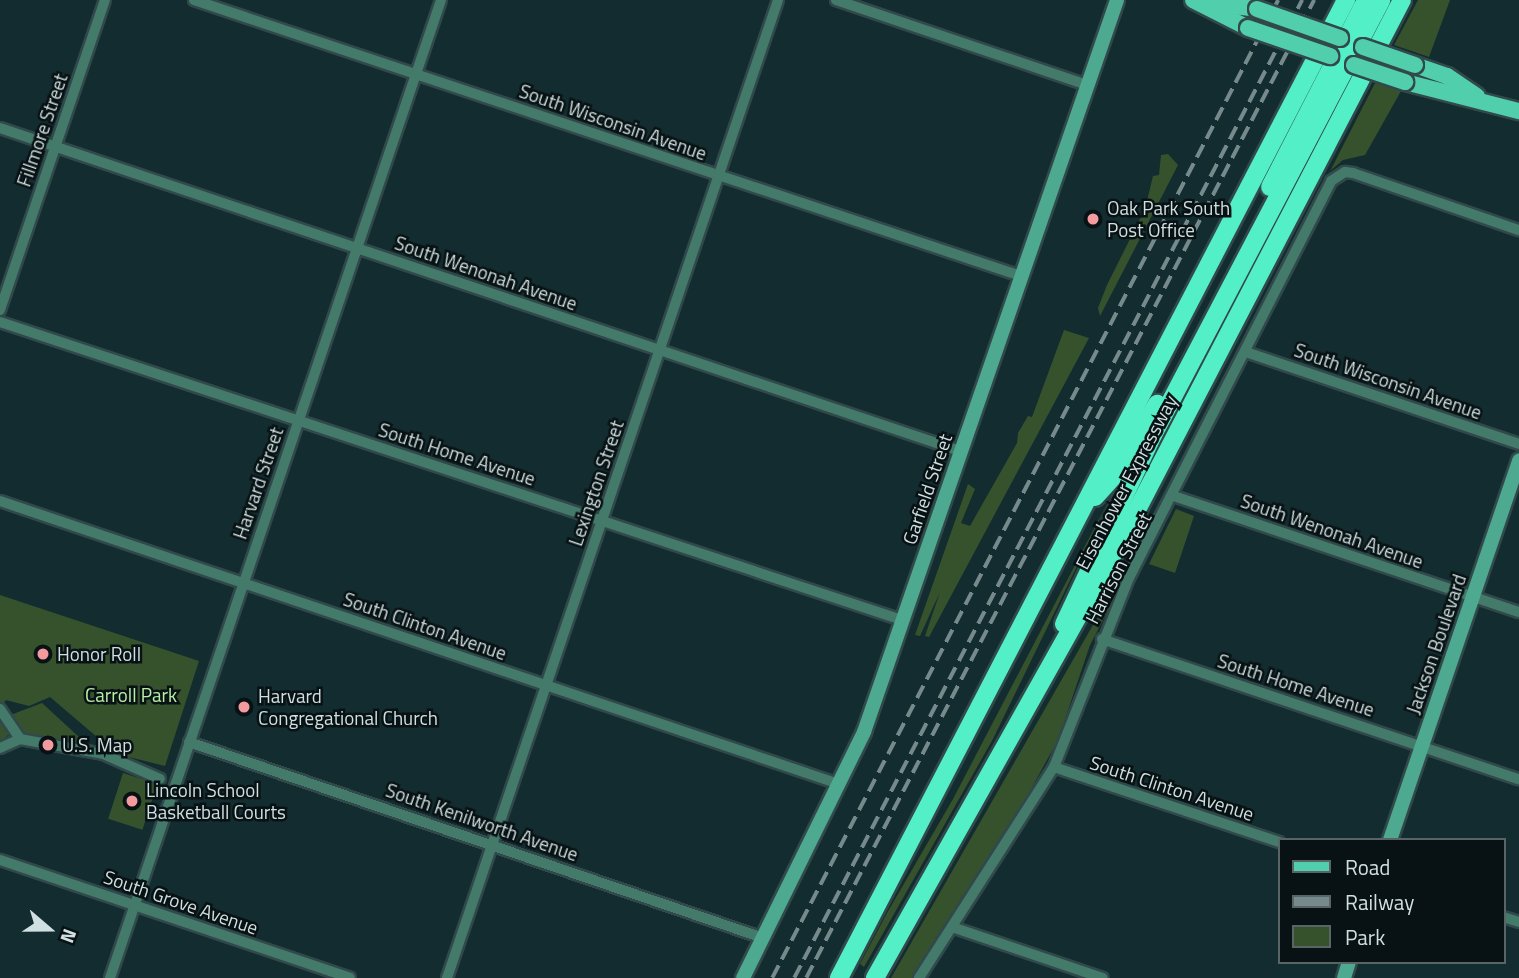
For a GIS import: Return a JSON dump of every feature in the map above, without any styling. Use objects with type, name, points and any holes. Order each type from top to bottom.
[{"type":"highway","name":"Eisenhower Expressway","points":[[839,978],[1346,0]]},
{"type":"highway","points":[[1352,42],[1366,0]]},
{"type":"highway","points":[[1078,516],[1112,478],[1149,418],[1342,60],[1381,0]]},
{"type":"highway","name":"Eisenhower Expressway","points":[[875,978],[1151,483],[1402,0]]},
{"type":"highway","points":[[1049,667],[1072,601],[1342,60]]},
{"type":"main road","points":[[1196,1],[1257,9],[1447,76],[1479,97]]},
{"type":"main road","points":[[1196,1],[1248,27],[1405,82],[1441,94],[1479,97],[1519,110]]},
{"type":"street","name":"Fillmore Street","points":[[0,310],[105,0]]},
{"type":"street","name":"South Wisconsin Avenue","points":[[194,0],[1021,276]]},
{"type":"street","name":"Harvard Street","points":[[110,978],[441,0]]},
{"type":"street","name":"Lexington Street","points":[[447,978],[778,0]]},
{"type":"street","points":[[836,0],[1087,85]]},
{"type":"street","name":"Garfield Street","points":[[743,978],[863,732],[1117,0]]},
{"type":"street","name":"South Wenonah Avenue","points":[[0,128],[960,451]]},
{"type":"street","name":"Harrison Street","points":[[919,978],[1054,767],[1102,639],[1331,181],[1345,172],[1519,230]]},
{"type":"street","name":"South Home Avenue","points":[[0,322],[902,620]]},
{"type":"street","name":"South Wisconsin Avenue","points":[[1246,352],[1519,443]]},
{"type":"street","name":"Jackson Boulevard","points":[[1391,838],[1519,460]]},
{"type":"street","name":"South Wenonah Avenue","points":[[1174,496],[1519,612]]},
{"type":"street","name":"South Clinton Avenue","points":[[0,501],[839,784]]},
{"type":"street","name":"South Home Avenue","points":[[1102,639],[1519,779]]},
{"type":"street","points":[[0,709],[20,739]]},
{"type":"street","points":[[0,748],[20,739],[103,754],[160,779]]},
{"type":"street","name":"South Kenilworth Avenue","points":[[189,742],[763,938]]},
{"type":"street","name":"South Clinton Avenue","points":[[1054,767],[1278,842]]},
{"type":"street","name":"South Grove Avenue","points":[[0,860],[350,978]]},
{"type":"street","points":[[952,927],[1103,978]]},
{"type":"green space","points":[[1418,0],[1450,0],[1429,57],[1394,45]]},
{"type":"green space","points":[[1375,83],[1401,91],[1365,155],[1343,160],[1330,171]]},
{"type":"green space","points":[[1168,154],[1178,165],[1100,316],[1098,308],[1107,285],[1145,209],[1153,176],[1159,175],[1161,155]]},
{"type":"green space","points":[[1324,183],[1206,423],[1090,645],[1058,740],[1025,800],[913,978],[891,978],[1149,527]]},
{"type":"green space","points":[[1064,330],[1089,338],[929,637],[925,636],[940,592],[920,636],[915,635],[968,484],[975,489],[961,523],[970,526],[1017,443],[1018,433],[1028,416],[1032,417]]},
{"type":"green space","points":[[1111,496],[993,739],[864,967],[860,964],[953,799]]},
{"type":"green space","points":[[1176,509],[1194,516],[1175,573],[1149,564]]},
{"type":"green space","name":"Carroll Park","points":[[0,595],[199,661],[165,766],[117,754],[50,697],[29,706],[6,700],[0,708]]},
{"type":"green space","points":[[42,703],[80,738],[78,743],[12,731],[0,743],[0,719]]},
{"type":"green space","name":"Lincoln School Basketball Courts","points":[[123,773],[157,784],[142,830],[108,819]]},
{"type":"railway","points":[[772,978],[1278,0]]},
{"type":"railway","points":[[794,978],[1302,0]]},
{"type":"railway","points":[[806,978],[1314,0]]},
{"type":"place","name":"Oak Park South Post Office","points":[[1093,219]]},
{"type":"place","name":"Honor Roll","points":[[43,654]]},
{"type":"place","name":"Harvard Congregational Church","points":[[244,707]]},
{"type":"place","name":"U.S. Map","points":[[48,745]]},
{"type":"place","name":"Lincoln School Basketball Courts","points":[[132,801]]}]
